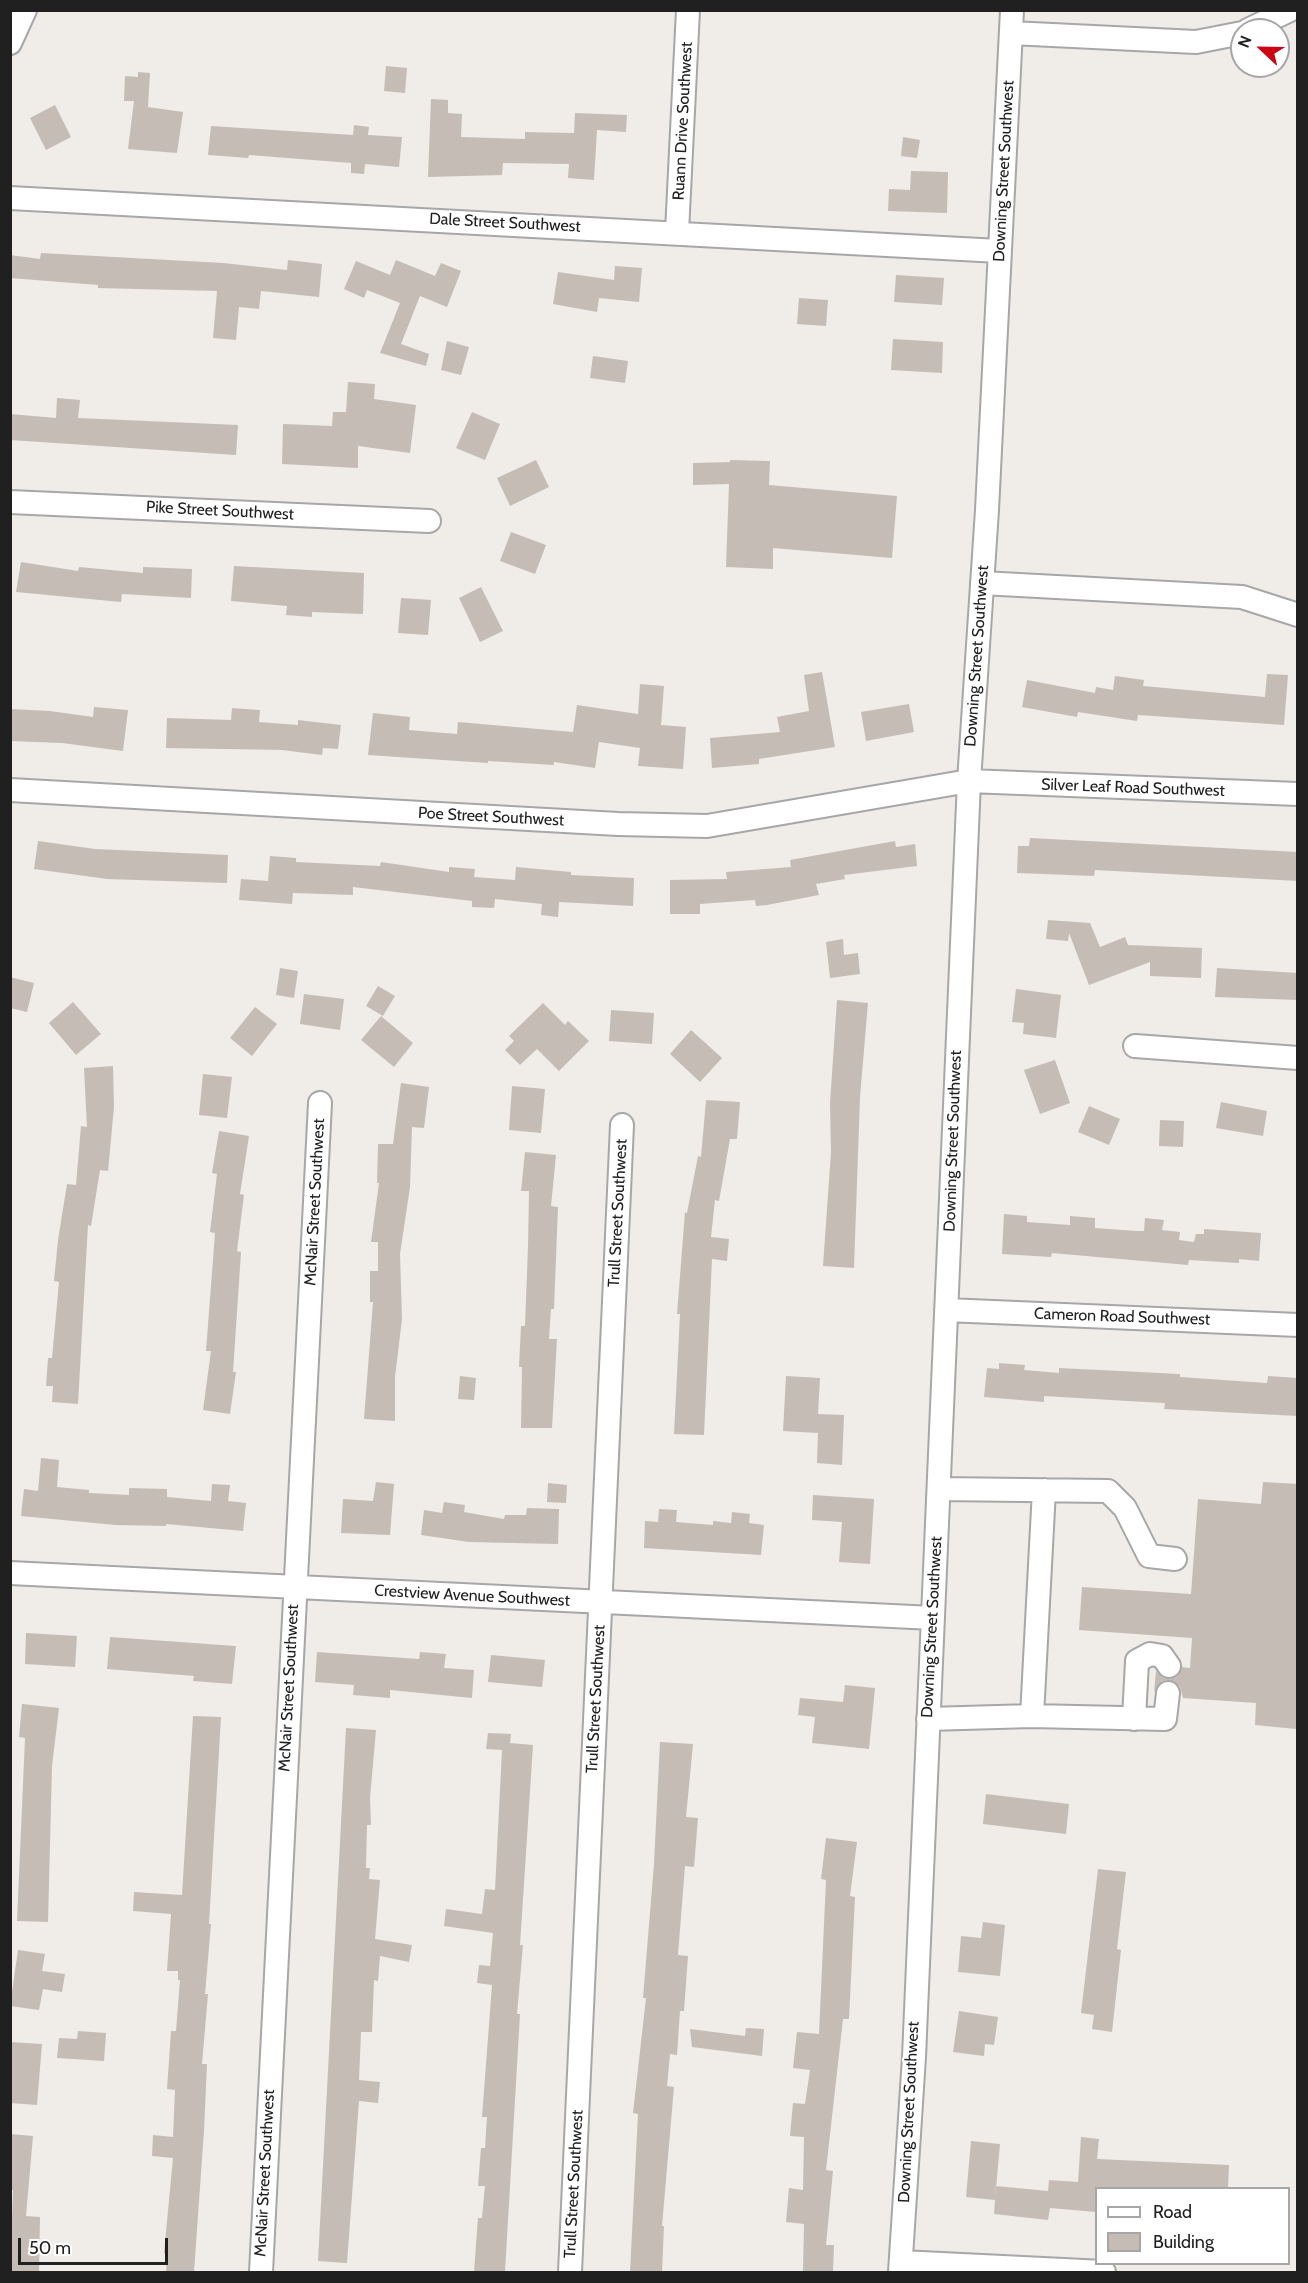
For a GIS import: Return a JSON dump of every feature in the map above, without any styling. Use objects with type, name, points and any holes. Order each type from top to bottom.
[{"type":"street","points":[[10,44],[25,10]]},
{"type":"street","name":"Ruann Drive Southwest","points":[[677,232],[688,10]]},
{"type":"street","name":"Downing Street Southwest","points":[[901,2267],[914,2057],[969,782],[982,583],[1012,10]]},
{"type":"street","points":[[1273,18],[1290,10]]},
{"type":"street","points":[[1011,33],[1196,42],[1230,35]]},
{"type":"street","name":"Dale Street Southwest","points":[[10,198],[999,251]]},
{"type":"street","name":"Pike Street Southwest","points":[[10,502],[429,521]]},
{"type":"street","points":[[982,583],[1242,597],[1298,615]]},
{"type":"street","name":"Poe Street Southwest","points":[[10,790],[618,824],[707,826],[969,782]]},
{"type":"street","name":"Silver Leaf Road Southwest","points":[[969,782],[1298,794]]},
{"type":"street","points":[[1135,1046],[1298,1058]]},
{"type":"street","name":"McNair Street Southwest","points":[[261,2272],[320,1103]]},
{"type":"street","name":"Trull Street Southwest","points":[[570,2272],[622,1125]]},
{"type":"street","name":"Cameron Road Southwest","points":[[946,1310],[1298,1325]]},
{"type":"street","points":[[939,1489],[1108,1491],[1125,1508],[1149,1556],[1175,1559]]},
{"type":"street","points":[[1032,1716],[1044,1490]]},
{"type":"street","name":"Crestview Avenue Southwest","points":[[10,1573],[933,1618]]},
{"type":"street","points":[[1134,1719],[1137,1661],[1150,1654],[1162,1656],[1169,1666]]},
{"type":"street","points":[[928,1719],[1032,1716],[1165,1719],[1168,1693]]},
{"type":"street","points":[[901,2267],[1104,2272]]},
{"type":"building","points":[[386,66],[407,68],[405,93],[384,91]]},
{"type":"building","points":[[138,72],[150,73],[148,107],[183,112],[177,153],[128,149],[134,101],[124,101],[125,76],[138,77]]},
{"type":"building","points":[[431,99],[448,100],[448,113],[462,114],[461,137],[525,139],[525,132],[574,133],[575,113],[627,115],[626,132],[597,130],[594,180],[568,178],[569,164],[503,163],[502,175],[428,177]]},
{"type":"building","points":[[55,105],[71,137],[46,150],[30,118]]},
{"type":"building","points":[[354,125],[369,127],[368,135],[402,137],[399,167],[365,164],[364,174],[351,173],[351,163],[249,155],[248,158],[208,155],[211,126],[353,135]]},
{"type":"building","points":[[903,137],[920,140],[917,158],[901,156]]},
{"type":"building","points":[[911,171],[948,172],[947,213],[888,211],[889,189],[910,190]]},
{"type":"building","points":[[41,253],[223,263],[287,270],[288,260],[322,264],[319,297],[261,291],[259,309],[239,307],[236,340],[213,338],[217,291],[98,288],[98,285],[10,278],[10,255],[40,259]]},
{"type":"building","points":[[396,260],[435,276],[441,263],[461,271],[447,307],[420,296],[401,344],[429,354],[426,366],[380,353],[400,303],[367,290],[364,298],[344,289],[356,261],[390,275]]},
{"type":"building","points":[[615,266],[642,268],[639,302],[599,298],[597,312],[553,304],[558,272],[614,280]]},
{"type":"building","points":[[896,275],[944,278],[942,305],[894,302]]},
{"type":"building","points":[[799,298],[828,300],[826,326],[797,324]]},
{"type":"building","points":[[893,339],[943,342],[942,373],[891,370]]},
{"type":"building","points":[[447,341],[469,347],[461,375],[441,370]]},
{"type":"building","points":[[593,356],[628,361],[625,383],[590,378]]},
{"type":"building","points":[[348,382],[375,384],[374,399],[416,405],[410,453],[358,446],[358,468],[282,464],[283,424],[332,426],[333,412],[346,412]]},
{"type":"building","points":[[57,398],[80,400],[78,418],[238,425],[236,455],[10,440],[10,414],[56,418]]},
{"type":"building","points":[[472,412],[500,424],[485,460],[456,448]]},
{"type":"building","points":[[536,460],[549,487],[510,506],[497,478]]},
{"type":"building","points":[[730,460],[770,461],[769,485],[897,496],[892,558],[773,548],[773,569],[726,567],[729,484],[693,485],[693,463],[730,462]]},
{"type":"building","points":[[511,532],[546,545],[535,574],[500,561]]},
{"type":"building","points":[[21,562],[78,571],[79,567],[143,573],[143,567],[192,569],[191,598],[122,594],[121,602],[16,592]]},
{"type":"building","points":[[234,566],[364,573],[363,614],[312,612],[312,617],[286,615],[287,606],[231,601]]},
{"type":"building","points":[[481,587],[503,631],[480,642],[459,598]]},
{"type":"building","points":[[401,598],[431,600],[428,635],[398,633]]},
{"type":"building","points":[[822,672],[835,747],[759,759],[759,764],[712,768],[710,738],[780,732],[777,717],[809,711],[804,675]]},
{"type":"building","points":[[1267,674],[1288,675],[1284,725],[1138,715],[1137,721],[1078,712],[1077,717],[1022,707],[1027,680],[1095,693],[1096,687],[1113,690],[1115,676],[1144,680],[1143,686],[1265,697]]},
{"type":"building","points":[[640,684],[664,686],[661,725],[686,727],[683,769],[638,766],[640,748],[599,742],[595,768],[554,762],[554,765],[488,761],[488,763],[368,755],[373,713],[410,717],[409,730],[457,734],[458,722],[573,732],[577,705],[638,714]]},
{"type":"building","points":[[909,704],[914,732],[866,741],[861,712]]},
{"type":"building","points":[[94,707],[128,710],[123,751],[62,743],[10,741],[10,709],[50,711],[93,717]]},
{"type":"building","points":[[232,708],[260,710],[259,722],[298,725],[298,720],[341,725],[338,749],[323,748],[322,755],[282,750],[166,748],[167,718],[231,720]]},
{"type":"building","points":[[1030,838],[1298,852],[1298,881],[1095,870],[1094,876],[1017,873],[1018,846],[1029,846]]},
{"type":"building","points":[[38,841],[95,849],[228,855],[227,883],[107,879],[34,869]]},
{"type":"building","points":[[895,841],[896,847],[915,844],[917,866],[844,875],[845,879],[816,884],[819,895],[756,906],[755,900],[700,904],[700,914],[670,914],[670,880],[727,879],[726,872],[791,867],[790,860]]},
{"type":"building","points":[[270,856],[296,858],[296,862],[380,866],[381,862],[449,872],[449,867],[475,869],[474,877],[515,880],[516,867],[571,872],[571,875],[634,878],[633,906],[559,902],[558,917],[541,915],[542,904],[495,899],[494,908],[472,907],[472,901],[353,887],[353,895],[293,893],[292,904],[239,900],[241,879],[268,881]]},
{"type":"building","points":[[1048,920],[1090,923],[1100,947],[1125,937],[1128,945],[1202,948],[1201,978],[1150,976],[1150,962],[1089,985],[1069,933],[1068,941],[1046,939]]},
{"type":"building","points":[[843,939],[844,955],[858,953],[860,974],[830,978],[826,942]]},
{"type":"building","points":[[280,968],[298,971],[294,998],[276,995]]},
{"type":"building","points":[[1217,968],[1298,973],[1298,1000],[1215,997]]},
{"type":"building","points":[[10,977],[34,983],[27,1012],[10,1008]]},
{"type":"building","points":[[378,986],[395,996],[383,1016],[366,1006]]},
{"type":"building","points":[[1016,989],[1061,995],[1056,1038],[1023,1034],[1024,1023],[1012,1022]]},
{"type":"building","points":[[304,994],[344,999],[340,1030],[300,1024]]},
{"type":"building","points":[[837,1000],[868,1003],[860,1097],[854,1268],[823,1266],[831,1152],[830,1103]]},
{"type":"building","points":[[73,1002],[101,1034],[76,1055],[49,1023]]},
{"type":"building","points":[[543,1003],[565,1025],[568,1021],[589,1041],[559,1071],[537,1049],[520,1065],[505,1050],[514,1041],[509,1036]]},
{"type":"building","points":[[255,1007],[277,1024],[252,1056],[230,1038]]},
{"type":"building","points":[[611,1010],[654,1013],[652,1044],[609,1041]]},
{"type":"building","points":[[381,1016],[413,1043],[394,1067],[361,1040]]},
{"type":"building","points":[[691,1030],[722,1058],[700,1082],[670,1054]]},
{"type":"building","points":[[1055,1060],[1070,1103],[1040,1114],[1024,1070]]},
{"type":"building","points":[[113,1066],[114,1107],[108,1171],[100,1170],[91,1226],[88,1225],[78,1404],[52,1402],[53,1386],[46,1386],[48,1358],[52,1358],[59,1282],[54,1281],[67,1184],[76,1185],[81,1126],[87,1127],[84,1068]]},
{"type":"building","points":[[203,1074],[232,1077],[227,1118],[199,1115]]},
{"type":"building","points":[[401,1083],[429,1087],[424,1128],[412,1127],[410,1187],[400,1254],[402,1319],[395,1377],[395,1421],[364,1419],[373,1302],[370,1302],[370,1271],[378,1271],[378,1242],[371,1242],[379,1183],[377,1183],[378,1144],[393,1144]]},
{"type":"building","points":[[512,1086],[545,1089],[541,1133],[509,1130]]},
{"type":"building","points":[[706,1100],[740,1102],[737,1139],[730,1139],[719,1201],[715,1200],[711,1237],[729,1239],[727,1261],[712,1259],[704,1435],[674,1434],[680,1314],[677,1314],[685,1212],[687,1213],[698,1156],[701,1157]]},
{"type":"building","points":[[1221,1102],[1267,1111],[1263,1136],[1216,1128]]},
{"type":"building","points":[[1089,1106],[1120,1119],[1109,1145],[1078,1132]]},
{"type":"building","points":[[1160,1120],[1184,1121],[1183,1147],[1159,1146]]},
{"type":"building","points":[[219,1131],[249,1136],[240,1194],[244,1195],[237,1251],[241,1252],[233,1372],[236,1372],[230,1414],[203,1410],[211,1351],[206,1351],[215,1233],[210,1232],[217,1174],[212,1173]]},
{"type":"building","points":[[525,1152],[556,1155],[551,1206],[558,1207],[554,1309],[551,1309],[549,1339],[557,1339],[552,1428],[521,1428],[522,1367],[519,1367],[521,1326],[525,1326],[529,1191],[521,1191]]},
{"type":"building","points":[[1004,1214],[1027,1216],[1027,1222],[1070,1225],[1070,1216],[1095,1218],[1095,1228],[1137,1231],[1144,1231],[1145,1218],[1164,1220],[1162,1230],[1180,1232],[1179,1240],[1194,1242],[1196,1234],[1204,1234],[1204,1229],[1261,1233],[1259,1261],[1239,1259],[1239,1263],[1189,1260],[1188,1265],[1052,1253],[1051,1257],[1002,1254]]},
{"type":"building","points":[[999,1363],[1025,1365],[1024,1370],[1059,1373],[1059,1368],[1180,1374],[1180,1377],[1267,1383],[1268,1376],[1298,1378],[1298,1416],[1164,1409],[1165,1403],[1044,1396],[1044,1402],[984,1397],[987,1368],[999,1369]]},
{"type":"building","points":[[460,1376],[476,1378],[474,1400],[458,1399]]},
{"type":"building","points":[[786,1376],[820,1378],[818,1414],[844,1415],[842,1465],[817,1463],[818,1433],[783,1431]]},
{"type":"building","points":[[41,1458],[59,1460],[57,1487],[89,1490],[89,1493],[129,1495],[129,1488],[167,1489],[167,1497],[211,1501],[212,1484],[230,1485],[228,1501],[246,1503],[243,1531],[166,1524],[166,1526],[115,1525],[21,1516],[24,1489],[38,1491]]},
{"type":"building","points":[[376,1482],[394,1484],[390,1535],[341,1533],[343,1499],[373,1501]]},
{"type":"building","points":[[1263,1482],[1298,1484],[1296,1729],[1255,1725],[1256,1703],[1183,1698],[1180,1687],[1170,1680],[1162,1681],[1154,1692],[1156,1671],[1163,1678],[1170,1679],[1177,1677],[1182,1667],[1190,1668],[1192,1638],[1079,1630],[1082,1587],[1191,1594],[1198,1499],[1261,1504]]},
{"type":"building","points":[[548,1483],[567,1485],[566,1503],[547,1502]]},
{"type":"building","points":[[813,1495],[874,1499],[870,1564],[839,1562],[842,1522],[812,1520]]},
{"type":"building","points":[[444,1502],[465,1505],[464,1512],[504,1519],[505,1515],[526,1515],[527,1508],[559,1509],[558,1544],[469,1542],[421,1535],[424,1510],[442,1513]]},
{"type":"building","points":[[659,1509],[677,1510],[676,1522],[713,1525],[713,1521],[731,1523],[732,1512],[750,1514],[749,1523],[764,1525],[761,1555],[644,1548],[645,1521],[658,1522]]},
{"type":"building","points":[[26,1633],[77,1636],[75,1667],[25,1664]]},
{"type":"building","points":[[110,1637],[236,1646],[232,1684],[193,1681],[194,1676],[107,1669]]},
{"type":"building","points":[[317,1652],[419,1659],[420,1652],[446,1654],[444,1668],[474,1670],[472,1698],[390,1690],[390,1698],[353,1695],[354,1685],[315,1682]]},
{"type":"building","points":[[491,1655],[545,1660],[542,1687],[488,1682]]},
{"type":"building","points":[[845,1685],[875,1688],[869,1749],[812,1743],[815,1717],[798,1715],[800,1698],[843,1702]]},
{"type":"building","points":[[22,1704],[59,1708],[52,1766],[48,1922],[17,1921],[25,1738],[19,1737]]},
{"type":"building","points":[[193,1716],[221,1717],[209,1924],[211,1924],[205,1994],[208,1994],[202,2064],[207,2064],[204,2131],[194,2272],[166,2272],[167,2254],[164,2253],[173,2158],[152,2156],[153,2135],[173,2137],[175,2090],[167,2089],[171,2031],[176,2031],[180,1980],[178,1980],[178,1971],[167,1971],[171,1914],[133,1911],[134,1892],[182,1895]]},
{"type":"building","points":[[346,1728],[376,1730],[370,1798],[371,1825],[367,1825],[366,1868],[370,1868],[369,1879],[380,1880],[375,1939],[412,1945],[409,1962],[380,1956],[378,1981],[374,1980],[372,2032],[361,2032],[359,2080],[380,2082],[378,2103],[359,2101],[347,2263],[318,2261]]},
{"type":"building","points":[[488,1733],[511,1734],[510,1743],[533,1745],[520,1945],[523,1945],[517,2014],[520,2014],[505,2272],[474,2272],[478,2218],[482,2218],[485,2186],[478,2186],[481,2148],[485,2148],[487,2117],[482,2117],[492,1985],[477,1983],[479,1965],[490,1966],[493,1933],[444,1926],[446,1909],[482,1914],[485,1889],[495,1890],[502,1750],[486,1749]]},
{"type":"building","points":[[660,1742],[693,1744],[686,1817],[698,1818],[694,1867],[685,1866],[678,1955],[688,1956],[684,2011],[680,2011],[677,2055],[670,2054],[667,2086],[674,2087],[662,2226],[664,2226],[662,2272],[630,2272],[638,2114],[633,2113],[646,1998],[643,1998],[654,1864]]},
{"type":"building","points":[[986,1794],[1069,1804],[1066,1834],[983,1824]]},
{"type":"building","points":[[826,1838],[857,1842],[850,1896],[855,1897],[849,2019],[843,2019],[826,2170],[833,2171],[826,2245],[834,2245],[833,2272],[803,2272],[804,2224],[786,2222],[789,2188],[803,2190],[804,2137],[790,2136],[793,2103],[805,2104],[810,2070],[793,2068],[797,2032],[819,2034],[826,1880],[821,1879]]},
{"type":"building","points":[[1098,1869],[1126,1872],[1117,1949],[1121,1950],[1112,2032],[1092,2029],[1094,2015],[1081,2013]]},
{"type":"building","points":[[983,1922],[1005,1925],[1000,1976],[958,1972],[961,1936],[981,1938]]},
{"type":"building","points":[[18,1950],[45,1954],[42,1971],[65,1974],[62,1992],[43,1989],[39,2010],[10,2006]]},
{"type":"building","points":[[959,2011],[998,2017],[994,2045],[985,2044],[984,2056],[953,2052]]},
{"type":"building","points":[[746,2028],[764,2029],[762,2056],[692,2047],[690,2029],[745,2036]]},
{"type":"building","points":[[78,2031],[106,2033],[104,2061],[57,2058],[59,2038],[77,2039]]},
{"type":"building","points":[[10,2042],[42,2044],[37,2105],[10,2103]]},
{"type":"building","points":[[10,2134],[33,2136],[26,2216],[40,2217],[39,2272],[10,2272],[13,2190],[10,2190]]},
{"type":"building","points":[[1081,2137],[1099,2139],[1097,2159],[1229,2165],[1228,2187],[1095,2187],[1095,2212],[1050,2208],[1048,2220],[994,2214],[996,2186],[1048,2191],[1049,2180],[1078,2182]]},
{"type":"building","points":[[971,2141],[1000,2144],[995,2200],[966,2197]]}]
